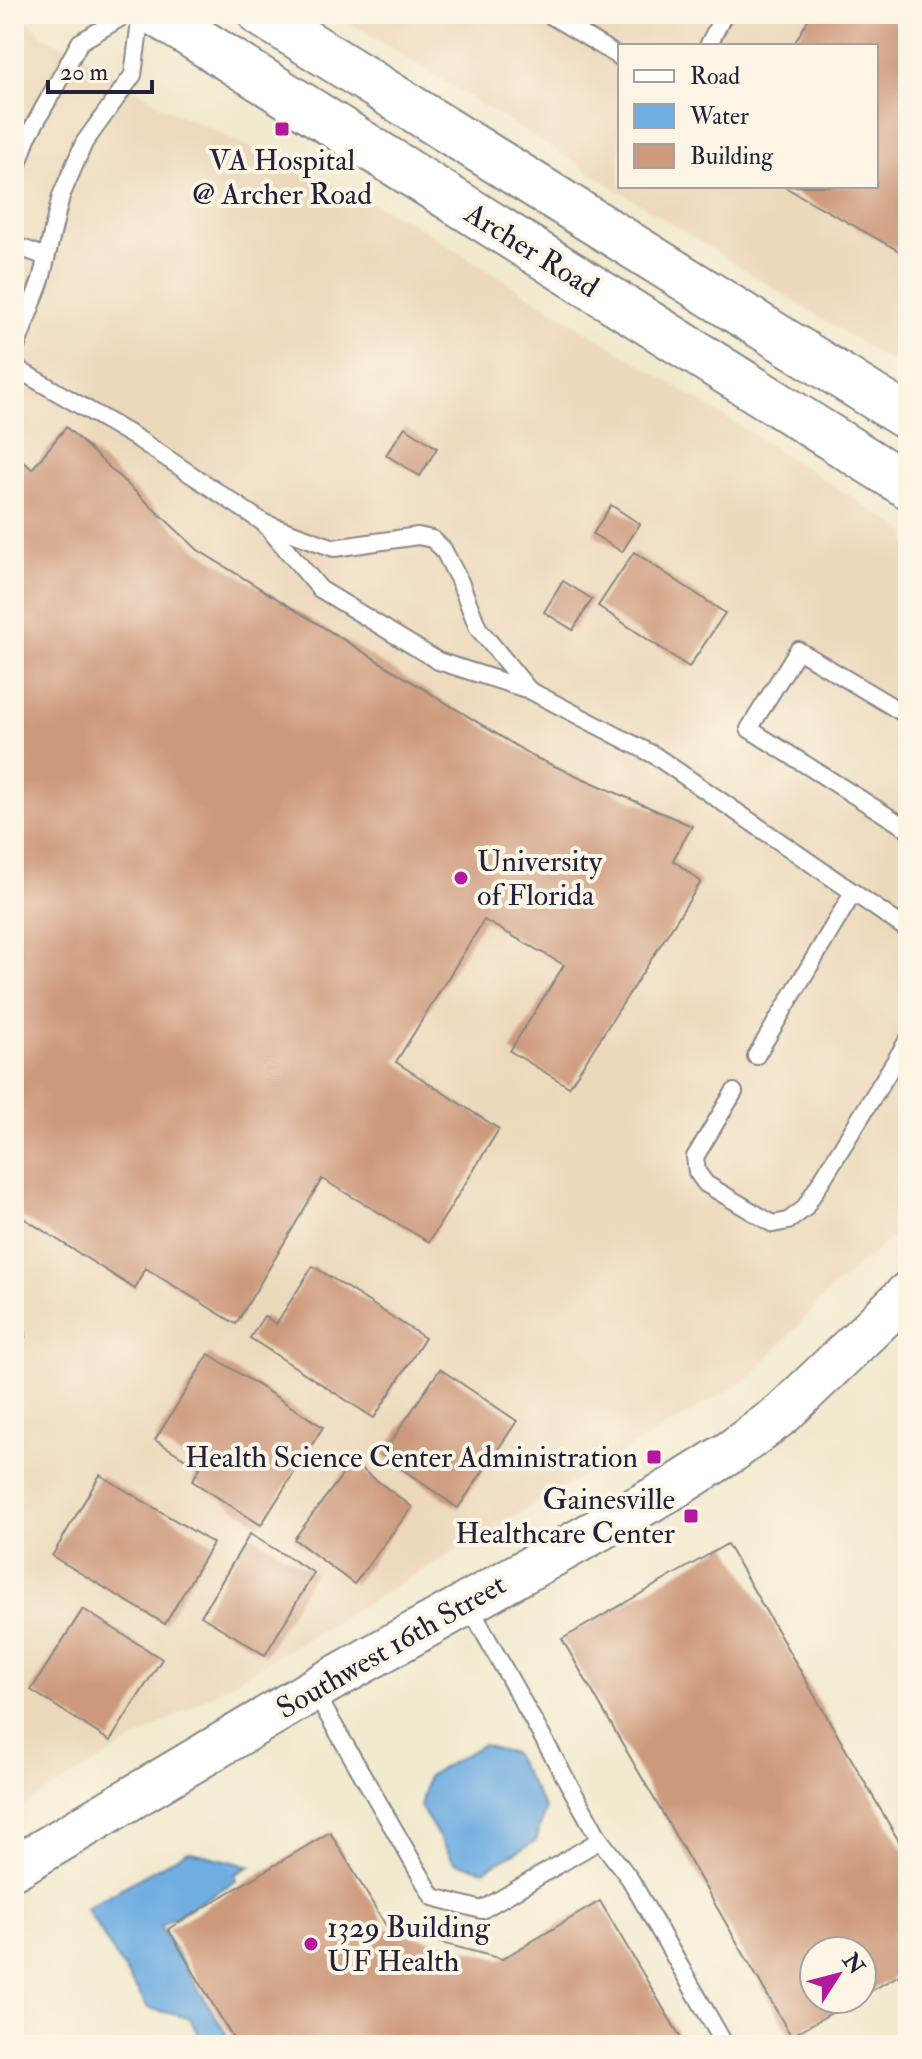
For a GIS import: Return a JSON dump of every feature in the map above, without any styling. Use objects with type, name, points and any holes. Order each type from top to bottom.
[{"type":"main road","name":"Archer Road","points":[[157,14],[908,486]]},
{"type":"main road","name":"Archer Road","points":[[261,14],[908,418]]},
{"type":"street","name":"Southwest 16th Street","points":[[14,1868],[313,1690],[673,1488],[732,1451],[782,1414],[908,1293]]},
{"type":"lane","points":[[14,176],[27,138],[80,42],[127,14]]},
{"type":"lane","points":[[14,353],[41,280],[61,196],[84,143],[133,75],[141,14]]},
{"type":"lane","points":[[548,14],[618,56]]},
{"type":"lane","points":[[709,44],[724,14]]},
{"type":"lane","points":[[14,245],[46,257]]},
{"type":"lane","points":[[14,367],[138,439],[264,523],[334,548],[418,536],[432,539],[443,549],[478,628],[529,690]]},
{"type":"lane","points":[[264,523],[320,589],[438,661],[529,690],[654,755],[908,930]]},
{"type":"lane","points":[[908,716],[798,650],[749,729],[908,829]]},
{"type":"lane","points":[[756,1056],[853,893]]},
{"type":"lane","points":[[734,1092],[695,1157],[697,1172],[706,1184],[773,1224],[788,1221],[804,1209],[908,1040]]},
{"type":"lane","points":[[467,1602],[600,1840],[630,1879],[725,2045]]},
{"type":"lane","points":[[313,1690],[433,1897],[482,1910],[600,1840]]},
{"type":"shaded area","name":"University of Florida","points":[[14,14],[20,14],[42,35],[88,58],[163,107],[409,221],[908,533],[908,1223],[834,1287],[749,1378],[14,1811]]},
{"type":"shaded area","points":[[336,14],[908,14],[908,373],[558,152]]},
{"type":"water","points":[[482,1745],[513,1753],[545,1809],[536,1841],[484,1870],[454,1862],[420,1806],[428,1776]]},
{"type":"water","points":[[188,1851],[250,1866],[235,1874],[237,1880],[160,1926],[233,2045],[205,2045],[189,2018],[148,2008],[86,1908]]},
{"type":"building","points":[[811,14],[908,14],[908,256],[787,188],[878,188],[878,44],[794,44]]},
{"type":"building","points":[[66,427],[198,550],[534,757],[692,826],[673,860],[701,882],[569,1087],[510,1051],[564,965],[484,920],[396,1062],[499,1129],[429,1242],[322,1179],[236,1324],[145,1268],[135,1289],[14,1212],[14,453],[32,469]]},
{"type":"building","points":[[405,427],[437,448],[420,476],[386,455]]},
{"type":"building","points":[[611,505],[640,524],[622,552],[593,534]]},
{"type":"building","points":[[634,552],[725,613],[689,667],[598,606]]},
{"type":"building","points":[[563,581],[592,599],[573,630],[544,612]]},
{"type":"building","points":[[313,1266],[425,1338],[374,1418],[250,1338],[264,1316],[276,1324]]},
{"type":"building","points":[[209,1354],[323,1427],[261,1525],[192,1481],[200,1468],[155,1440]]},
{"type":"building","points":[[440,1369],[517,1421],[458,1508],[382,1455]]},
{"type":"building","points":[[352,1462],[412,1507],[354,1584],[294,1539]]},
{"type":"building","points":[[100,1475],[213,1543],[165,1624],[52,1556]]},
{"type":"building","points":[[250,1534],[314,1573],[265,1655],[201,1616]]},
{"type":"building","points":[[727,1544],[908,1857],[908,1970],[878,1987],[878,1935],[798,1935],[798,2015],[828,2015],[791,2036],[562,1639]]},
{"type":"building","points":[[83,1609],[162,1659],[110,1741],[31,1690]]},
{"type":"building","name":"1329 Building UF Health","points":[[330,1832],[388,1929],[502,1959],[600,1901],[685,2045],[237,2045],[168,1929]]},
{"type":"place","name":"VA Hospital @ Archer Road","points":[[282,129]]},
{"type":"place","name":"University of Florida","points":[[461,878]]},
{"type":"place","name":"Health Science Center Administration","points":[[654,1457]]},
{"type":"place","name":"Gainesville Healthcare Center","points":[[691,1516]]},
{"type":"place","name":"1329 Building UF Health","points":[[311,1944]]}]
